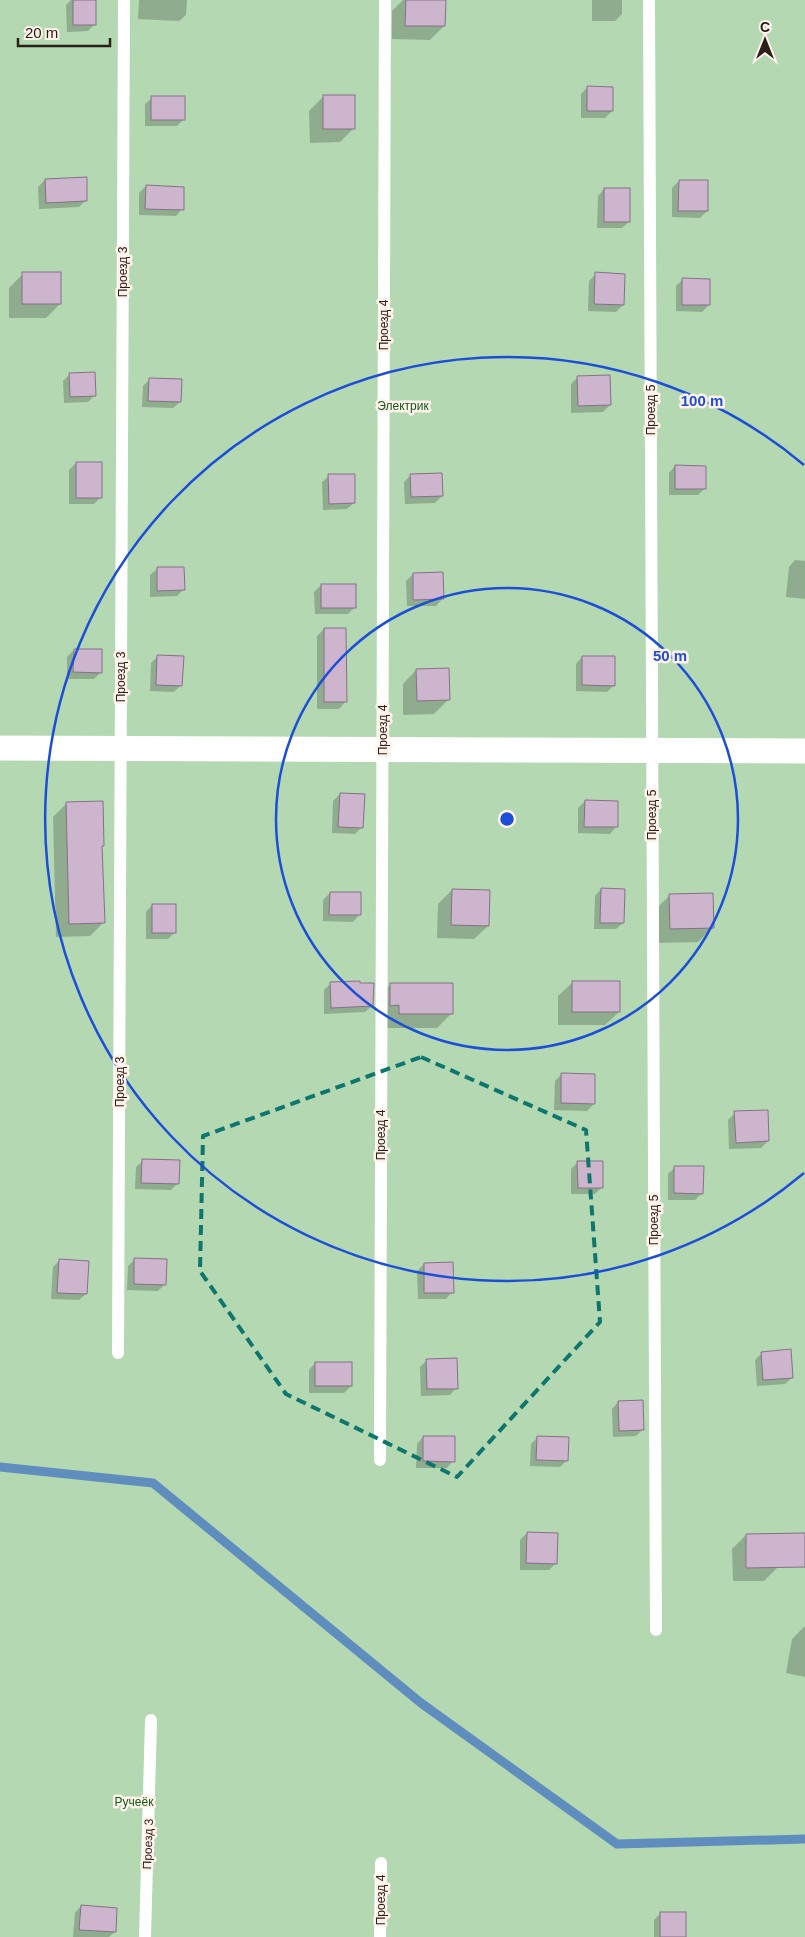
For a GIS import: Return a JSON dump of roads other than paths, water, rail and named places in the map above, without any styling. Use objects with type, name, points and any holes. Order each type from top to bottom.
[{"type":"street","points":[[0,748],[805,751]]},
{"type":"lane","name":"Проезд 3","points":[[118,1353],[124,0]]},
{"type":"lane","name":"Проезд 4","points":[[380,1460],[386,0]]},
{"type":"lane","name":"Проезд 5","points":[[649,0],[656,1630]]},
{"type":"lane","name":"Проезд 3","points":[[145,1937],[152,1720]]},
{"type":"lane","name":"Проезд 4","points":[[380,1937],[381,1864]]},
{"type":"waterway","points":[[0,1467],[153,1483],[421,1703],[617,1844],[805,1839]]},
{"type":"park label","name":"Электрик","points":[[403,406]]},
{"type":"park label","name":"Ручеёк","points":[[134,1802]]}]
